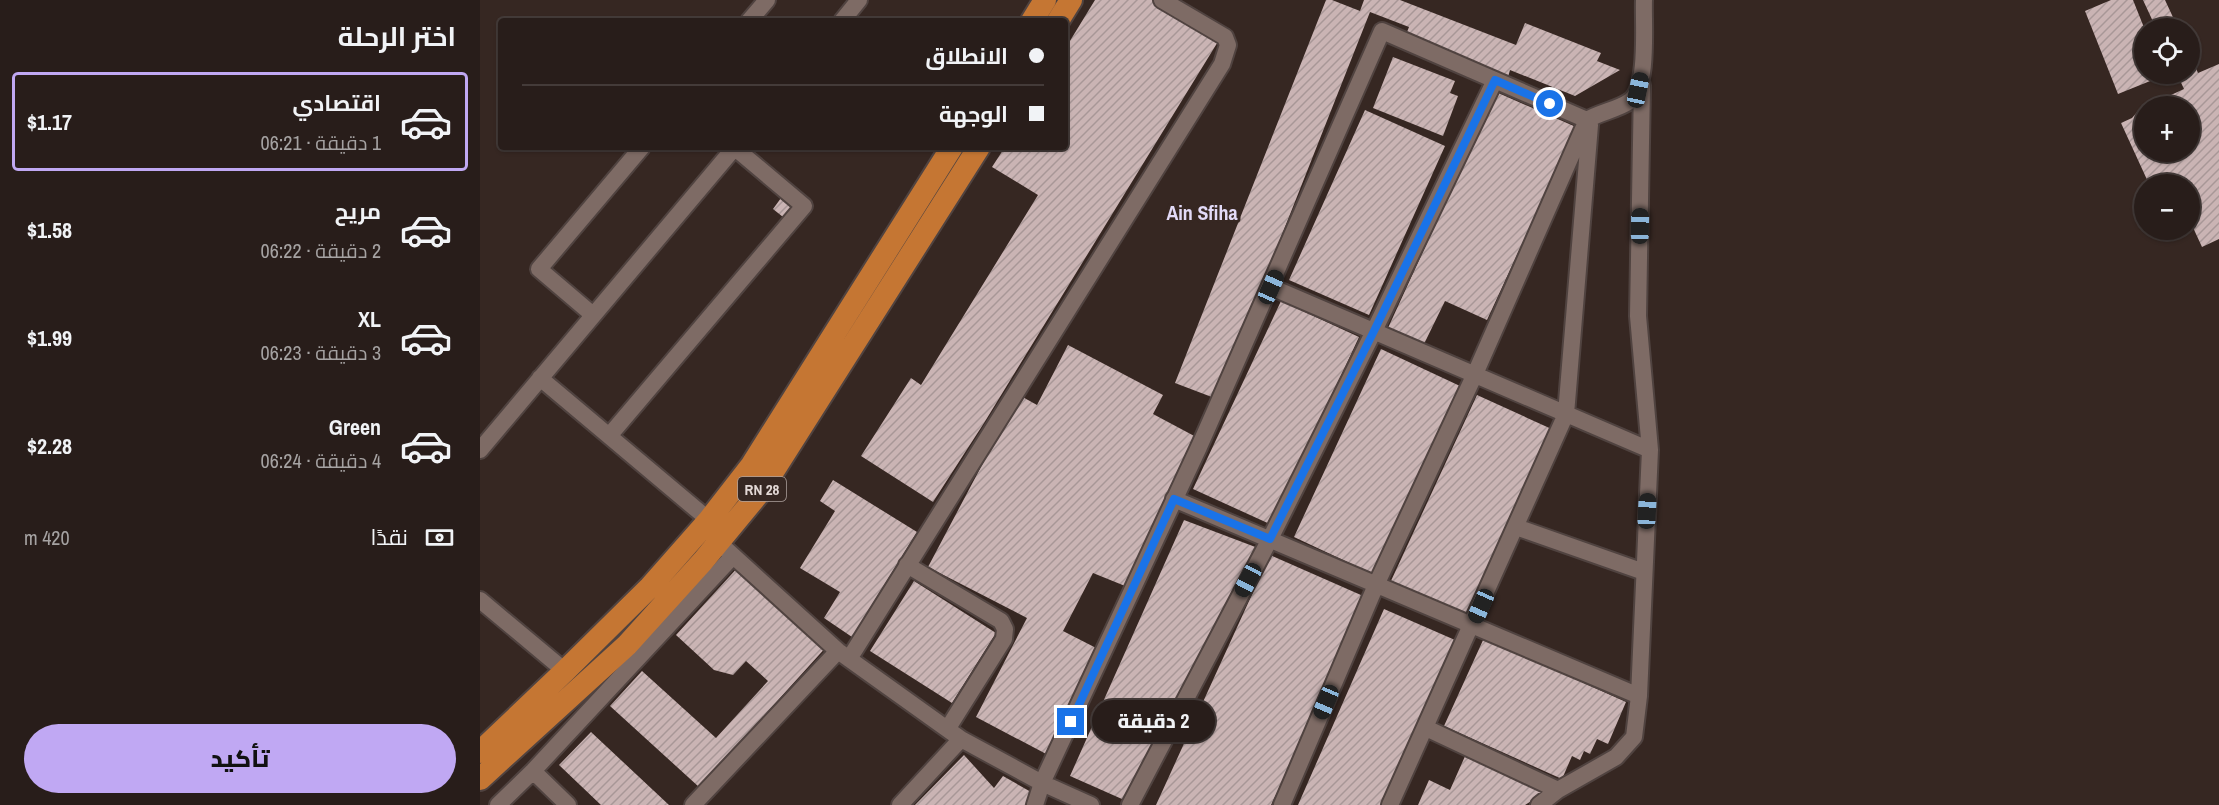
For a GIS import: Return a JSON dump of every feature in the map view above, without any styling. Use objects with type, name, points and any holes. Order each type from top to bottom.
[{"type":"highway","points":[[1034,18],[1045,0]]},
{"type":"highway","points":[[1060,18],[1071,0]]},
{"type":"highway","name":"RN 28","points":[[480,752],[650,587],[709,520],[751,466],[950,150]]},
{"type":"highway","name":"RN 28","points":[[480,779],[627,645],[704,561],[725,549],[977,150]]},
{"type":"street","points":[[752,18],[767,0]]},
{"type":"street","points":[[844,18],[859,0]]},
{"type":"street","points":[[693,805],[843,655],[907,565],[1222,64],[1228,45],[1225,37],[1162,0]]},
{"type":"street","points":[[1539,805],[1558,790],[1616,757],[1634,737],[1639,696],[1650,450],[1638,316],[1644,0]]},
{"type":"street","points":[[1035,805],[1042,783],[1271,287],[1382,31],[1589,118],[1598,117],[1631,100],[1638,90],[1642,69]]},
{"type":"street","points":[[1130,805],[1270,539],[1374,331],[1495,80]]},
{"type":"street","points":[[1282,805],[1376,585],[1589,118]]},
{"type":"street","points":[[1390,805],[1566,414],[1589,118]]},
{"type":"street","points":[[593,315],[539,269],[639,150]]},
{"type":"street","points":[[480,450],[732,150]]},
{"type":"street","points":[[609,436],[804,206],[739,150]]},
{"type":"street","points":[[1271,287],[1650,450]]},
{"type":"street","points":[[540,378],[709,520]]},
{"type":"street","points":[[1174,499],[1639,696]]},
{"type":"street","points":[[1516,527],[1644,572]]},
{"type":"street","points":[[498,805],[533,771],[725,549],[843,655],[961,739],[1042,783],[1091,805]]},
{"type":"street","points":[[907,565],[1001,621],[1005,629],[1004,639],[948,728]]},
{"type":"street","points":[[480,600],[565,671]]},
{"type":"street","points":[[1426,728],[1558,790]]},
{"type":"street","points":[[900,805],[961,739]]},
{"type":"street","points":[[533,771],[568,805]]},
{"type":"building","points":[[1095,0],[1153,0],[1219,40],[933,502],[861,456],[911,378],[921,385],[1038,195],[992,167],[1003,150],[1068,150],[1068,44]]},
{"type":"building","points":[[1326,0],[1332,0],[1360,11],[1364,0],[1400,0],[1516,45],[1525,23],[1601,53],[1597,61],[1620,70],[1575,96],[1510,70],[1508,77],[1405,37],[1409,27],[1370,12],[1217,399],[1175,383]]},
{"type":"building","points":[[2111,0],[2133,0],[2140,18],[2134,18],[2134,84],[2143,84],[2118,94],[2085,11]]},
{"type":"building","points":[[2143,0],[2165,0],[2173,18],[2151,18]]},
{"type":"building","points":[[1393,57],[1455,81],[1450,93],[1458,96],[1443,136],[1373,108]]},
{"type":"building","points":[[2219,64],[2219,239],[2202,247],[2199,240],[2200,174],[2144,174],[2139,162],[2200,162],[2200,96],[2169,96],[2184,89],[2182,84],[2200,84],[2200,72]]},
{"type":"building","points":[[1496,92],[1576,127],[1487,320],[1445,301],[1424,344],[1388,328]]},
{"type":"building","points":[[1365,110],[1445,146],[1369,315],[1289,280]]},
{"type":"building","points":[[2134,116],[2134,151],[2121,123]]},
{"type":"building","points":[[781,198],[792,206],[783,217],[773,209]]},
{"type":"building","points":[[1281,301],[1359,337],[1272,525],[1193,489]]},
{"type":"building","points":[[1068,345],[1163,395],[1153,414],[1198,438],[1130,588],[1093,573],[1063,631],[1102,651],[1050,756],[976,717],[1027,618],[928,567],[1019,395],[1037,405]]},
{"type":"building","points":[[1381,349],[1460,386],[1373,574],[1294,537]]},
{"type":"building","points":[[1477,395],[1556,431],[1469,619],[1390,583]]},
{"type":"building","points":[[833,480],[917,532],[852,637],[824,618],[840,592],[800,568],[835,511],[820,501]]},
{"type":"building","points":[[1184,520],[1258,548],[1131,803],[1070,776]]},
{"type":"building","points":[[1270,555],[1370,599],[1271,805],[1156,805]]},
{"type":"building","points":[[740,565],[828,645],[699,787],[610,706],[642,671],[716,738],[768,681],[746,661],[733,675],[714,670],[676,635]]},
{"type":"building","points":[[914,581],[996,633],[952,703],[870,651]]},
{"type":"building","points":[[1384,609],[1455,640],[1383,805],[1298,805]]},
{"type":"building","points":[[1484,638],[1626,702],[1608,744],[1597,739],[1590,754],[1584,751],[1580,760],[1572,756],[1562,779],[1444,726]]},
{"type":"building","points":[[591,732],[669,805],[601,805],[559,765]]},
{"type":"building","points":[[1466,754],[1547,791],[1525,805],[1418,805],[1429,780],[1450,790]]},
{"type":"building","points":[[964,755],[994,788],[1003,776],[1031,792],[1027,805],[915,805]]},
{"type":"district","name":"Ain Sfiha","points":[[1202,212]]},
{"type":"route","points":[[1071,722],[1174,499],[1270,539],[1374,331],[1495,80],[1550,104]]}]
